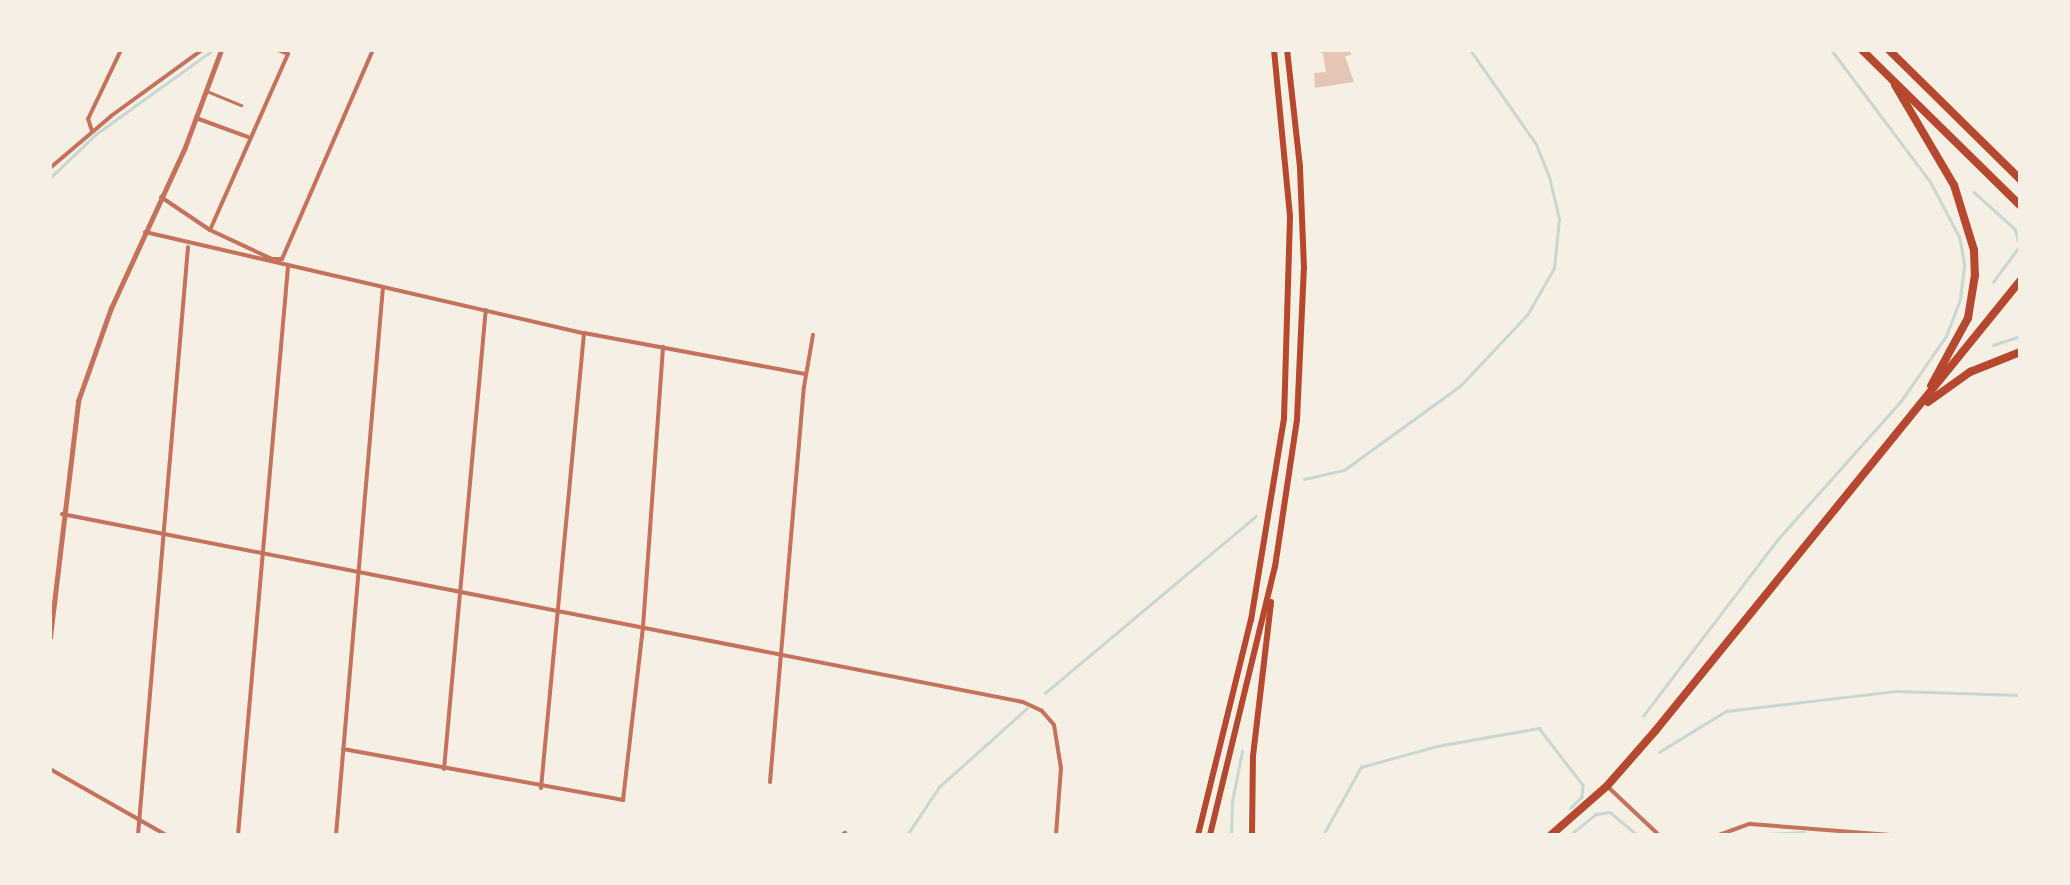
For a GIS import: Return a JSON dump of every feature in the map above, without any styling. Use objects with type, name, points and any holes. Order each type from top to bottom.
[{"type":"highway","points":[[1198,835],[1251,620],[1284,418],[1292,253],[1274,50]]},
{"type":"highway","points":[[1210,835],[1274,567],[1291,472],[1303,320],[1303,215],[1286,50]]},
{"type":"highway","points":[[1862,50],[1894,86],[2020,205]]},
{"type":"highway","points":[[1889,50],[2020,179]]},
{"type":"highway","points":[[1894,86],[1954,185],[1974,250],[1975,275],[1968,318],[1916,410]]},
{"type":"highway","points":[[1551,835],[1607,786],[2020,281]]},
{"type":"highway","points":[[1916,410],[1970,372],[2020,352]]},
{"type":"highway","points":[[1252,835],[1252,756],[1274,567]]},
{"type":"street","points":[[92,130],[88,119],[121,50]]},
{"type":"street","points":[[50,168],[92,130],[202,50]]},
{"type":"street","points":[[50,636],[78,402],[145,232],[208,91],[221,50],[230,50]]},
{"type":"street","points":[[210,230],[288,54],[278,50]]},
{"type":"street","points":[[161,196],[210,230],[272,259],[282,259],[373,50]]},
{"type":"street","points":[[196,118],[250,138]]},
{"type":"street","points":[[145,232],[188,245],[584,332],[805,374]]},
{"type":"street","points":[[138,835],[188,245]]},
{"type":"street","points":[[238,835],[288,266]]},
{"type":"street","points":[[336,835],[383,288]]},
{"type":"street","points":[[444,769],[486,309]]},
{"type":"street","points":[[541,788],[584,332]]},
{"type":"street","points":[[770,782],[805,374],[813,336]]},
{"type":"street","points":[[343,750],[622,800],[642,627],[662,348]]},
{"type":"street","points":[[62,514],[1010,699],[1042,710],[1054,725],[1060,756],[1056,835]]},
{"type":"street","points":[[50,769],[166,835]]},
{"type":"street","points":[[1607,786],[1659,835]]},
{"type":"street","points":[[1718,835],[1750,824],[1891,835]]},
{"type":"lane","points":[[208,91],[241,106]]},
{"type":"building","points":[[1318,50],[1351,50],[1351,55],[1345,56],[1354,82],[1315,88],[1314,73],[1326,72],[1323,54]]},
{"type":"waterway","points":[[50,178],[96,134],[213,50]]},
{"type":"waterway","points":[[1304,479],[1344,470],[1460,386],[1527,315],[1554,268],[1559,219],[1549,177],[1535,143],[1470,50]]},
{"type":"waterway","points":[[1643,716],[1778,539],[1901,401],[1946,336],[1960,299],[1964,264],[1959,237],[1930,182],[1831,50]]},
{"type":"waterway","points":[[1974,192],[2015,229],[2020,245]]},
{"type":"waterway","points":[[1993,282],[2019,247]]},
{"type":"waterway","points":[[1993,345],[2020,336]]},
{"type":"waterway","points":[[1045,693],[1256,516]]},
{"type":"waterway","points":[[1659,752],[1726,711],[1897,691],[2020,695]]},
{"type":"waterway","points":[[907,835],[939,787],[1027,708]]},
{"type":"waterway","points":[[1323,835],[1361,767],[1437,746],[1539,728],[1583,785],[1582,797],[1571,808]]},
{"type":"waterway","points":[[1231,835],[1232,802],[1242,751]]},
{"type":"waterway","points":[[1570,835],[1596,814],[1610,812],[1637,835]]},
{"type":"waterway","points":[[1748,835],[1804,832]]}]
